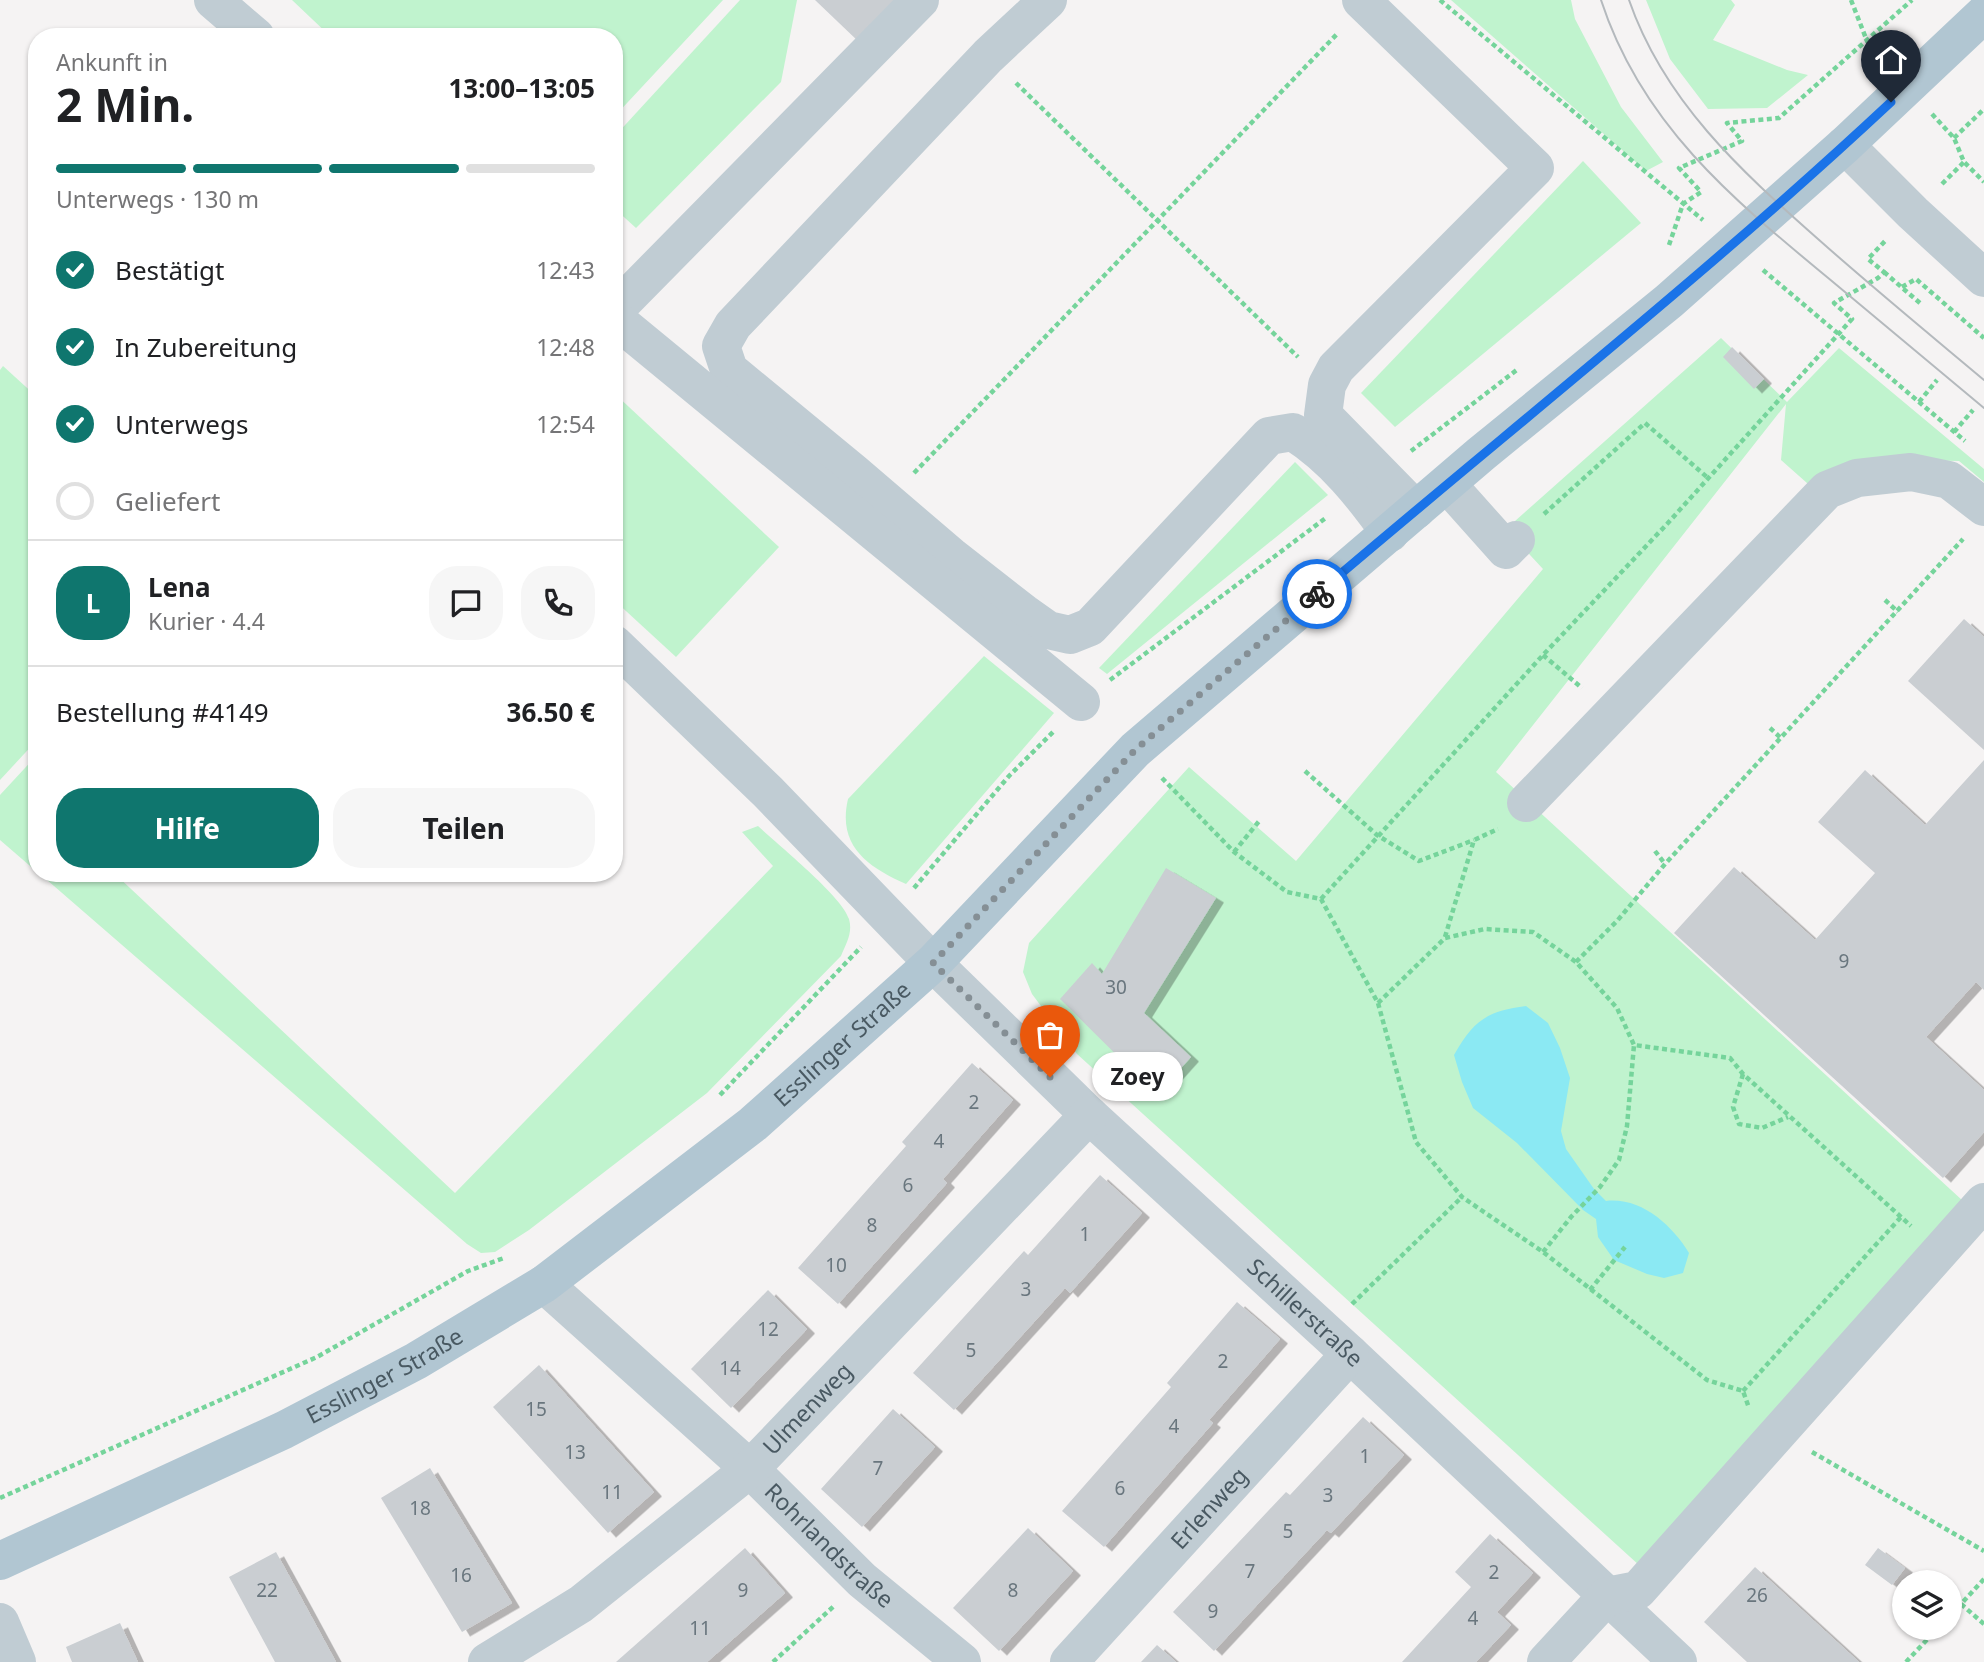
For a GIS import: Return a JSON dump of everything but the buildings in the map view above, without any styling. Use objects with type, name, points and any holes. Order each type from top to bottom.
[{"type":"main road","name":"Esslinger Straße","points":[[0,1561],[284,1430],[416,1361],[544,1284],[753,1124],[933,963],[1135,750],[1447,484],[1669,301],[1845,145],[1984,14]]},
{"type":"street","points":[[213,0],[246,28]]},
{"type":"street","points":[[623,303],[920,0]]},
{"type":"street","points":[[1048,0],[988,56],[733,325],[721,346],[729,370],[951,556],[1024,613],[1048,630],[1070,635],[1090,627],[1269,436],[1293,432],[1329,459],[1371,484]]},
{"type":"street","points":[[1363,2],[1535,168],[1336,368],[1327,385],[1323,415],[1371,484],[1403,521]]},
{"type":"street","points":[[1845,145],[1913,213],[1984,278]]},
{"type":"street","points":[[623,325],[1081,702]]},
{"type":"street","points":[[1526,803],[1827,490],[1857,478],[1911,472],[1949,480],[1975,522]]},
{"type":"street","points":[[1447,484],[1506,550],[1516,540]]},
{"type":"street","name":"Schillerstraße","points":[[623,653],[768,792],[933,963],[1089,1115],[1337,1342],[1678,1662]]},
{"type":"street","name":"Ulmenweg","points":[[488,1662],[580,1604],[750,1469],[1089,1115]]},
{"type":"street","points":[[1546,1662],[1607,1596],[1639,1590],[1984,1202]]},
{"type":"street","name":"Rohrlandstraße","points":[[544,1284],[750,1469],[863,1580],[962,1662]]},
{"type":"street","name":"Erlenweg","points":[[1069,1662],[1337,1342]]},
{"type":"street","points":[[0,1622],[17,1662]]},
{"type":"path","points":[[1440,0],[1974,449]]},
{"type":"path","points":[[1851,0],[1867,41]]},
{"type":"path","points":[[1666,254],[1683,204],[1702,192],[1679,168],[1742,141],[1727,123],[1780,118],[1912,0]]},
{"type":"path","points":[[887,500],[1158,221],[1363,2]]},
{"type":"path","points":[[988,56],[1327,385]]},
{"type":"path","points":[[1984,109],[1954,138],[1964,162],[1984,182]]},
{"type":"path","points":[[1884,272],[1921,304]]},
{"type":"path","points":[[1902,287],[1916,279],[1984,338]]},
{"type":"path","points":[[1321,898],[1852,319]]},
{"type":"path","points":[[716,1100],[889,918],[1009,776],[1081,702],[1371,484],[1523,364]]},
{"type":"path","points":[[1919,402],[1937,380]]},
{"type":"path","points":[[1954,432],[1973,410]]},
{"type":"path","points":[[1516,540],[1645,423],[1708,478]]},
{"type":"path","points":[[1576,962],[1617,921],[1665,864],[1898,612],[1975,522]]},
{"type":"path","points":[[1885,600],[1898,612]]},
{"type":"path","points":[[1543,655],[1612,714]]},
{"type":"path","points":[[1770,728],[1782,739]]},
{"type":"path","points":[[1305,771],[1377,835],[1419,861],[1503,827],[1526,803]]},
{"type":"path","points":[[1175,791],[1234,852],[1287,892],[1321,898]]},
{"type":"path","points":[[1234,852],[1260,820]]},
{"type":"path","points":[[1378,1003],[1445,938],[1474,840]]},
{"type":"path","points":[[1654,851],[1665,864]]},
{"type":"path","points":[[1321,898],[1378,1003],[1416,1142],[1462,1197],[1543,1252],[1707,1380],[1743,1391]]},
{"type":"path","points":[[1445,938],[1485,929],[1533,932],[1576,962],[1617,1008],[1634,1045],[1627,1126],[1619,1160],[1600,1187],[1543,1252]]},
{"type":"path","points":[[1634,1045],[1730,1058],[1743,1074],[1901,1217],[1743,1391]]},
{"type":"path","points":[[1743,1074],[1733,1107],[1739,1124],[1762,1128],[1789,1116]]},
{"type":"path","points":[[1337,1342],[1462,1197]]},
{"type":"path","points":[[1590,1290],[1625,1247]]},
{"type":"path","points":[[0,1498],[317,1357],[468,1271],[511,1256]]},
{"type":"path","points":[[1743,1391],[1751,1413],[1776,1435],[1792,1440],[1984,1551]]},
{"type":"path","points":[[1962,1603],[1984,1580]]},
{"type":"path","points":[[773,1662],[835,1605]]},
{"type":"path","points":[[1962,1605],[1984,1623]]},
{"type":"path","points":[[1906,1662],[1927,1640]]},
{"type":"green space","points":[[292,0],[723,0],[623,107],[623,28],[322,28]]},
{"type":"green space","points":[[740,0],[797,0],[781,82],[636,228],[623,216],[623,127]]},
{"type":"green space","points":[[1451,0],[1571,0],[1575,19],[1621,107],[1663,162],[1646,171]]},
{"type":"green space","points":[[1646,0],[1731,0],[1735,5],[1713,40],[1787,70],[1808,75],[1767,108],[1708,109],[1670,59]]},
{"type":"green space","points":[[1583,161],[1641,223],[1395,427],[1361,393]]},
{"type":"green space","points":[[1721,338],[1787,402],[1839,348],[1984,469],[1984,482],[1959,461],[1911,460],[1816,491],[1781,460],[1786,404],[1496,772],[1975,1212],[1651,1576],[1077,1054],[1032,994],[1023,972],[1029,943],[1189,767],[1296,861],[1543,569],[1506,529]]},
{"type":"green space","points":[[3,366],[28,389],[28,750],[0,780],[0,370]]},
{"type":"green space","points":[[623,401],[779,547],[676,657],[623,608]]},
{"type":"green space","points":[[1295,462],[1328,495],[1107,674],[1099,668]]},
{"type":"green space","points":[[984,656],[1054,713],[906,884],[868,862],[851,842],[847,830],[848,799]]},
{"type":"green space","points":[[28,765],[28,864],[0,840],[0,795]]},
{"type":"green space","points":[[758,826],[835,897],[849,919],[850,929],[841,956],[707,1093],[529,1230],[495,1252],[481,1253],[467,1244],[49,882],[124,882],[455,1193],[773,866],[742,832]]},
{"type":"water","points":[[1526,1006],[1548,1023],[1570,1078],[1561,1131],[1566,1149],[1594,1189],[1606,1201],[1619,1201],[1643,1208],[1674,1232],[1689,1253],[1683,1273],[1664,1278],[1614,1260],[1598,1237],[1596,1219],[1583,1210],[1517,1143],[1473,1108],[1454,1055],[1468,1033],[1483,1019],[1491,1014]]},
{"type":"tram line","points":[[1601,0],[1619,45],[1641,86],[1696,158],[1761,221],[1984,408]]},
{"type":"tram line","points":[[1629,0],[1662,70],[1707,132],[1733,160],[1838,257],[1984,380]]},
{"type":"way so far","points":[[1050,1077],[933,963],[1135,750],[1317,594]]},
{"type":"place","name":"Zoey","points":[[1050,1077]]},
{"type":"route","points":[[1317,594],[1481,454],[1669,301],[1891,102]]}]
